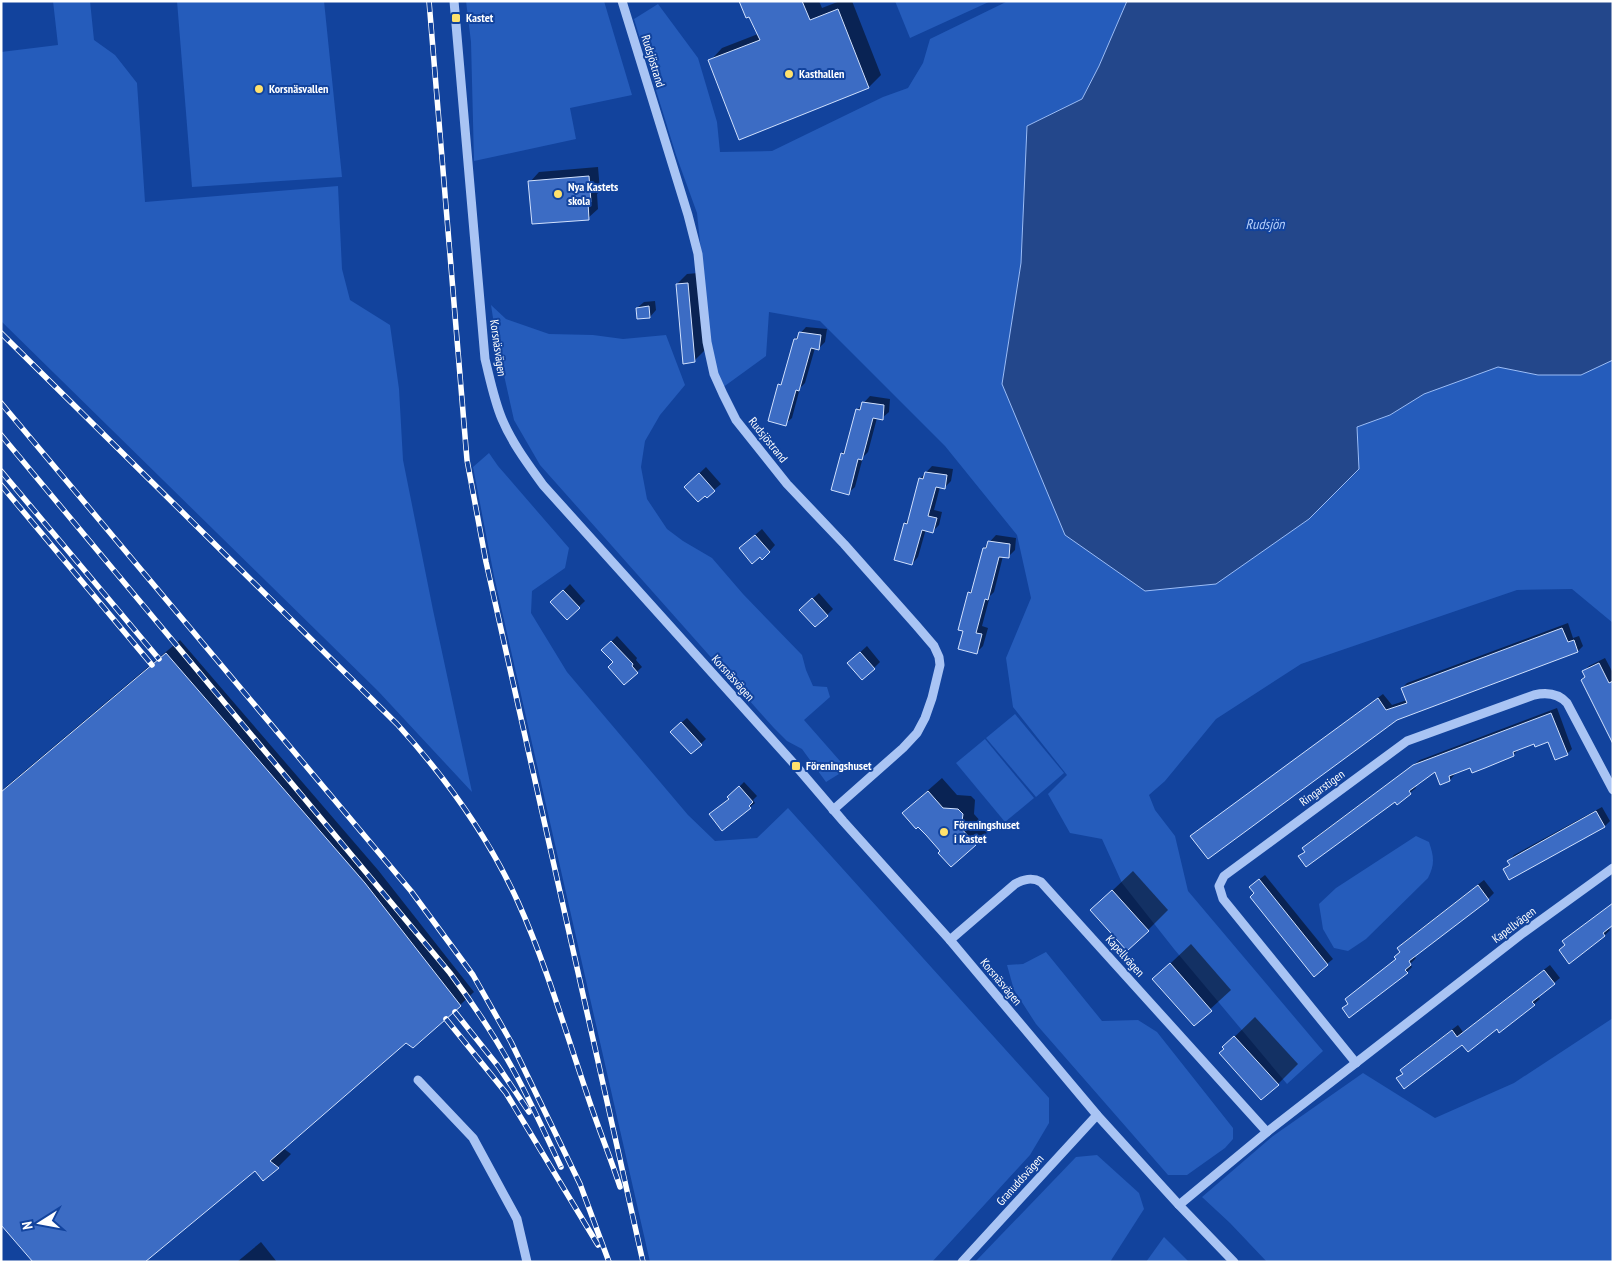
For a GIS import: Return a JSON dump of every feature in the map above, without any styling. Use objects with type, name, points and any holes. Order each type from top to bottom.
[{"type":"street","name":"Korsnäsvägen","points":[[454,1],[486,359],[491,385],[502,419],[518,451],[543,485],[950,940],[1096,1115],[1234,1262]]},
{"type":"street","name":"Rudsjöstrand","points":[[622,1],[688,215],[698,254],[707,342],[714,374],[723,394],[736,420],[782,477],[934,646],[939,657],[940,665],[932,698],[917,733],[865,784],[833,810]]},
{"type":"street","name":"Ringarstigen","points":[[1356,1063],[1223,899],[1219,886],[1224,876],[1407,742],[1534,695],[1549,693],[1562,698],[1567,703],[1613,790]]},
{"type":"street","name":"Kapellvägen","points":[[1179,1205],[1267,1132],[1523,933],[1613,868]]},
{"type":"street","name":"Kapellvägen","points":[[950,940],[1015,884],[1028,879],[1035,879],[1041,882],[1267,1132]]},
{"type":"street","points":[[418,1080],[473,1138],[517,1219],[527,1262]]},
{"type":"street","name":"Granuddsvägen","points":[[962,1262],[1096,1115]]},
{"type":"shaded area","points":[[53,1],[90,1],[94,40],[115,55],[137,83],[145,202],[338,186],[342,269],[350,300],[390,325],[399,389],[403,460],[472,792],[378,691],[1,321],[1,52],[58,45]]},
{"type":"shaded area","name":"Korsnäsvallen","points":[[177,1],[324,1],[342,177],[192,187]]},
{"type":"shaded area","points":[[466,1],[604,1],[632,95],[570,108],[576,139],[474,161],[471,42]]},
{"type":"shaded area","points":[[895,1],[991,1],[910,38]]},
{"type":"shaded area","points":[[1008,1],[1127,1],[1099,66],[1082,99],[1027,126],[1021,263],[1002,384],[1309,519],[1359,470],[1357,427],[1390,415],[1424,394],[1498,366],[1538,375],[1581,375],[1613,360],[1613,623],[1572,589],[1517,590],[1301,664],[1216,719],[1165,781],[1149,795],[1155,810],[1175,836],[1188,891],[1323,1051],[1287,1084],[1174,949],[1122,883],[1102,839],[1070,833],[1048,794],[1067,775],[1013,707],[1006,658],[1031,598],[1017,535],[945,446],[820,321],[769,312],[766,356],[722,388],[711,348],[697,213],[676,155],[634,19],[658,4],[698,58],[717,122],[720,152],[772,151],[883,97],[908,88],[923,63],[930,39]]},
{"type":"shaded area","points":[[491,305],[506,319],[549,334],[593,335],[623,339],[666,335],[685,385],[660,415],[645,441],[641,467],[647,499],[667,529],[712,558],[743,594],[802,655],[813,686],[827,687],[830,697],[804,720],[847,769],[826,782],[802,749],[787,741],[773,727],[540,465],[514,420],[497,344]]},
{"type":"shaded area","points":[[489,453],[569,548],[565,568],[532,591],[531,613],[567,672],[688,815],[715,841],[757,838],[788,808],[1049,1098],[1049,1123],[1030,1155],[932,1262],[650,1262],[494,576],[473,467]]},
{"type":"shaded area","points":[[1015,714],[1064,773],[1036,797],[986,738]]},
{"type":"shaded area","points":[[985,739],[1034,798],[1005,822],[956,763]]},
{"type":"shaded area","points":[[1416,836],[1429,842],[1431,847],[1433,864],[1428,878],[1366,939],[1348,951],[1334,948],[1323,929],[1319,904],[1336,888]]},
{"type":"shaded area","points":[[1046,952],[1102,1021],[1138,1020],[1157,1032],[1233,1128],[1233,1139],[1225,1148],[1187,1175],[1168,1175],[1036,1024],[1014,990],[1007,965],[1023,964]]},
{"type":"shaded area","points":[[1613,1018],[1613,1262],[1267,1262],[1202,1197],[1273,1136],[1363,1073],[1435,1118],[1514,1083]]},
{"type":"shaded area","points":[[1097,1155],[1139,1193],[1144,1209],[1110,1262],[975,1262],[1076,1157]]},
{"type":"shaded area","points":[[1164,1237],[1189,1262],[1146,1262]]},
{"type":"water","name":"Rudsjön","points":[[1127,1],[1613,1],[1613,360],[1581,375],[1538,375],[1498,367],[1424,394],[1390,415],[1357,427],[1359,469],[1309,519],[1216,584],[1145,591],[1065,535],[1002,384],[1021,263],[1027,126],[1082,99],[1099,66]]},
{"type":"building","name":"Kasthallen","points":[[739,1],[802,1],[810,20],[838,9],[869,88],[739,140],[708,60],[760,40],[749,17],[746,18]]},
{"type":"building","name":"Nya Kastets skola","points":[[589,176],[591,202],[588,202],[589,220],[532,224],[528,181]]},
{"type":"building","points":[[688,283],[695,362],[683,364],[676,284]]},
{"type":"building","points":[[649,306],[650,318],[637,319],[636,308]]},
{"type":"building","points":[[799,332],[821,335],[819,350],[811,348],[799,391],[796,390],[786,426],[768,421],[778,384],[781,385],[794,339],[797,339]]},
{"type":"building","points":[[862,402],[884,405],[883,420],[873,418],[862,460],[858,459],[849,495],[831,490],[841,453],[844,454],[856,409],[860,410]]},
{"type":"building","points":[[925,472],[947,475],[945,489],[936,487],[928,516],[937,518],[933,533],[922,530],[912,565],[894,560],[904,523],[907,524],[919,478],[923,479]]},
{"type":"building","points":[[699,473],[715,491],[707,498],[705,496],[698,502],[684,487]]},
{"type":"building","points":[[755,535],[770,552],[762,560],[760,557],[752,564],[739,548]]},
{"type":"building","points":[[988,541],[1010,544],[1009,558],[999,557],[988,600],[985,599],[976,633],[982,634],[977,654],[958,649],[963,631],[958,630],[968,592],[971,593],[983,548],[986,548]]},
{"type":"building","points":[[563,590],[580,608],[567,620],[550,602]]},
{"type":"building","points":[[812,598],[828,616],[815,627],[799,610]]},
{"type":"building","points":[[1562,628],[1568,642],[1574,640],[1578,652],[1397,720],[1208,859],[1190,836],[1378,698],[1386,710],[1407,703],[1401,688]]},
{"type":"building","points":[[611,641],[633,664],[632,666],[638,673],[624,685],[608,667],[613,662],[601,650]]},
{"type":"building","points":[[860,652],[875,669],[862,680],[847,663]]},
{"type":"building","points":[[166,653],[365,883],[461,1006],[413,1048],[406,1043],[270,1161],[279,1168],[263,1181],[255,1171],[145,1262],[33,1262],[1,1225],[1,792]]},
{"type":"building","points":[[1599,663],[1609,683],[1613,681],[1613,744],[1581,680],[1585,677],[1582,671]]},
{"type":"building","points":[[1551,713],[1568,755],[1555,760],[1548,742],[1535,747],[1534,744],[1513,752],[1514,756],[1472,773],[1470,768],[1449,776],[1450,781],[1440,785],[1435,772],[1409,791],[1411,794],[1397,805],[1395,802],[1306,867],[1298,856],[1305,852],[1302,848],[1413,765]]},
{"type":"building","points":[[681,722],[702,745],[691,754],[670,732]]},
{"type":"building","points":[[739,786],[753,802],[749,806],[751,808],[722,831],[709,814],[729,799],[727,797]]},
{"type":"building","name":"Föreningshuset i Kastet","points":[[928,791],[943,808],[958,809],[963,814],[961,828],[976,845],[951,867],[938,853],[940,851],[926,835],[918,827],[916,829],[902,813]]},
{"type":"building","points":[[1596,811],[1605,827],[1509,880],[1503,869],[1510,865],[1507,861]]},
{"type":"building","points":[[1259,879],[1328,965],[1314,977],[1250,897],[1254,893],[1249,887]]},
{"type":"building","points":[[1478,885],[1489,900],[1409,961],[1411,965],[1405,970],[1408,973],[1349,1018],[1342,1008],[1348,1004],[1345,999],[1396,959],[1394,957],[1400,952],[1397,948]]},
{"type":"building","points":[[1112,890],[1149,931],[1127,951],[1090,910]]},
{"type":"building","points":[[1613,903],[1613,925],[1603,933],[1605,936],[1569,964],[1559,950],[1565,945],[1562,941]]},
{"type":"building","points":[[1170,963],[1212,1011],[1194,1026],[1152,979]]},
{"type":"building","points":[[1544,970],[1555,984],[1532,1002],[1535,1005],[1499,1033],[1497,1029],[1468,1052],[1462,1045],[1404,1089],[1396,1078],[1403,1074],[1400,1070],[1452,1030],[1457,1037]]},
{"type":"building","points":[[1234,1036],[1279,1085],[1261,1100],[1219,1053],[1224,1049],[1222,1047]]},
{"type":"railway","points":[[429,1],[467,460],[486,562],[643,1262]]},
{"type":"railway","points":[[1,333],[397,724],[465,808],[506,878],[528,925],[620,1187]]},
{"type":"railway","points":[[1,403],[411,891],[473,975],[511,1042],[580,1184],[609,1262]]},
{"type":"railway","points":[[1,435],[450,973],[468,997],[508,1060],[561,1167]]},
{"type":"railway","points":[[1,471],[159,659]]},
{"type":"railway","points":[[1,485],[152,665]]},
{"type":"railway","points":[[455,1012],[498,1066],[529,1112]]},
{"type":"railway","points":[[446,1019],[506,1093],[598,1245]]},
{"type":"place","name":"Kastet","points":[[456,18]]},
{"type":"place","name":"Kasthallen","points":[[789,74]]},
{"type":"place","name":"Korsnäsvallen","points":[[259,89]]},
{"type":"place","name":"Nya Kastets skola","points":[[558,194]]},
{"type":"place","name":"Föreningshuset","points":[[796,766]]},
{"type":"place","name":"Föreningshuset i Kastet","points":[[944,832]]}]
